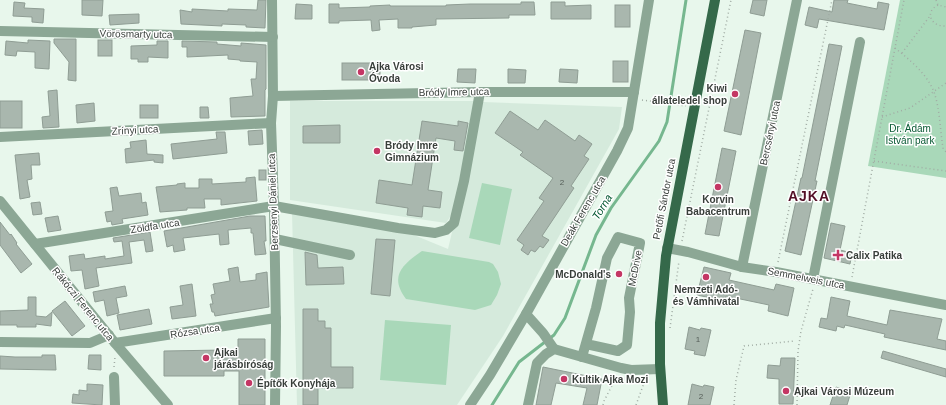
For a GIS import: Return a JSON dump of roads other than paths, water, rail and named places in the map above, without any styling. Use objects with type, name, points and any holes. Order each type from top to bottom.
[{"type":"main road","name":"Petőfi Sándor utca","points":[[663,405],[657,369],[667,248],[715,0]]},
{"type":"street","name":"Berzsenyi Dániel utca","points":[[272,0],[273,96],[271,123],[275,239],[275,405]]},
{"type":"street","name":"Deák Ferenc utca","points":[[470,405],[490,375],[526,314],[617,151],[628,128],[649,0]]},
{"type":"street","name":"Bercsényi utca","points":[[742,267],[797,0]]},
{"type":"street","name":"Vörösmarty utca","points":[[0,31],[272,37]]},
{"type":"street","points":[[814,279],[860,42]]},
{"type":"street","name":"Bródy Imre utca","points":[[273,96],[480,92],[633,96]]},
{"type":"street","name":"Zöldfa utca","points":[[35,244],[274,206],[398,228],[435,233],[446,230],[454,223],[464,181],[480,92]]},
{"type":"street","name":"Zrínyi utca","points":[[0,138],[271,123]]},
{"type":"street","name":"Rákóczi Ferenc utca","points":[[0,201],[112,339],[168,405]]},
{"type":"street","name":"McDrive","points":[[618,237],[640,243],[629,298],[630,312],[627,345],[618,351],[586,344],[607,258],[618,237]]},
{"type":"street","points":[[275,239],[350,255]]},
{"type":"street","name":"Semmelweis utca","points":[[667,248],[680,250],[742,267],[814,279],[946,305]]},
{"type":"street","points":[[526,314],[553,347],[621,368],[631,370],[657,369]]},
{"type":"street","name":"Rózsa utca","points":[[0,342],[90,343],[276,318]]},
{"type":"street","points":[[582,357],[586,344]]},
{"type":"street","points":[[528,405],[537,363],[553,347]]},
{"type":"street","points":[[114,376],[115,405]]},
{"type":"waterway","name":"Torna","points":[[492,405],[519,362],[554,335],[565,318],[596,235],[611,208],[659,141],[667,122],[686,0]]},
{"type":"place","name":"Ajka Városi Óvoda","points":[[361,72]]},
{"type":"place","name":"Kiwi állateledel shop","points":[[735,94]]},
{"type":"place","name":"Bródy Imre Gimnázium","points":[[377,151]]},
{"type":"place","name":"Korvin Babacentrum","points":[[718,187]]},
{"type":"place","name":"Calix Patika","points":[[838,255]]},
{"type":"place","name":"McDonald's","points":[[619,274]]},
{"type":"place","name":"Nemzeti Adó- és Vámhivatal","points":[[706,277]]},
{"type":"place","name":"Ajkai járásbíróság","points":[[206,358]]},
{"type":"place","name":"Kultik Ajka Mozi","points":[[564,379]]},
{"type":"place","name":"Építők Konyhája","points":[[249,383]]},
{"type":"place","name":"Ajkai Városi Múzeum","points":[[786,391]]},
{"type":"district","name":"AJKA","points":[[809,196]]},
{"type":"park label","name":"Dr. Ádám István park","points":[[910,134]]}]
